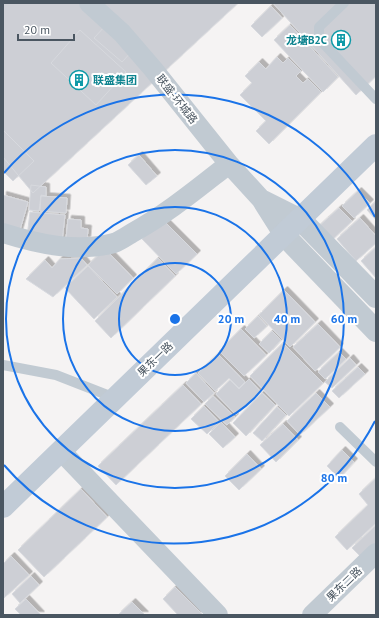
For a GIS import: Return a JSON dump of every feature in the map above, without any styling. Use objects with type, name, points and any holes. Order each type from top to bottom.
[{"type":"main road","name":"果东一路","points":[[3,507],[299,218],[376,145]]},
{"type":"street","name":"联盛-环城路","points":[[89,3],[122,33],[153,69],[229,164],[261,199]]},
{"type":"street","points":[[3,233],[60,247],[90,247],[115,243],[143,228],[229,164]]},
{"type":"street","points":[[261,199],[299,218],[376,297]]},
{"type":"street","points":[[261,199],[283,234],[376,331]]},
{"type":"street","points":[[61,451],[218,615]]},
{"type":"street","name":"果东二路","points":[[312,615],[376,553]]},
{"type":"lane","points":[[344,3],[319,28],[319,34],[323,43],[376,99]]},
{"type":"lane","points":[[3,365],[56,375],[115,398]]},
{"type":"lane","points":[[340,427],[376,462]]},
{"type":"building","name":"联盛集团","points":[[3,3],[238,3],[33,193],[3,157]]},
{"type":"building","name":"龙塘B2C","points":[[273,3],[376,3],[376,76],[356,95]]},
{"type":"building","points":[[271,6],[282,18],[262,37],[251,26]]},
{"type":"building","points":[[106,25],[134,49],[122,62],[94,38]]},
{"type":"building","points":[[290,25],[338,77],[323,92],[274,40]]},
{"type":"building","points":[[80,30],[126,72],[96,105],[51,63]]},
{"type":"building","points":[[277,57],[283,63],[288,58],[301,71],[296,76],[303,83],[308,79],[321,92],[269,144],[256,131],[266,121],[240,95],[252,83],[245,76],[259,62],[266,69]]},
{"type":"building","points":[[3,130],[34,161],[13,181],[3,171]]},
{"type":"building","points":[[139,155],[157,176],[146,185],[128,165]]},
{"type":"building","points":[[31,185],[46,187],[46,196],[41,195],[39,211],[29,210]]},
{"type":"building","points":[[358,191],[370,203],[354,218],[342,206]]},
{"type":"building","points":[[3,195],[28,202],[19,233],[3,229]]},
{"type":"building","points":[[41,196],[67,198],[66,213],[40,211]]},
{"type":"building","points":[[376,201],[376,220],[367,210]]},
{"type":"building","points":[[339,208],[352,221],[330,242],[317,228]]},
{"type":"building","points":[[30,212],[65,215],[62,241],[27,237]]},
{"type":"building","points":[[360,218],[376,236],[376,243],[356,261],[337,239]]},
{"type":"building","points":[[68,219],[81,220],[81,228],[88,229],[87,240],[66,239]]},
{"type":"building","points":[[162,219],[197,254],[176,274],[142,239]]},
{"type":"building","points":[[376,247],[376,278],[361,261]]},
{"type":"building","points":[[105,249],[133,278],[117,294],[88,265]]},
{"type":"building","points":[[81,258],[87,265],[53,297],[26,279],[45,260],[52,268],[60,259]]},
{"type":"building","points":[[158,258],[175,276],[111,338],[95,321]]},
{"type":"building","points":[[88,266],[117,297],[94,319],[65,288]]},
{"type":"building","points":[[284,290],[315,322],[290,347],[259,315]]},
{"type":"building","points":[[258,316],[267,326],[254,338],[245,329]]},
{"type":"building","points":[[318,324],[340,347],[315,371],[293,347]]},
{"type":"building","points":[[241,329],[266,355],[244,376],[219,351]]},
{"type":"building","points":[[272,331],[281,340],[269,353],[259,344]]},
{"type":"building","points":[[283,343],[323,383],[289,416],[250,376]]},
{"type":"building","points":[[339,352],[346,359],[325,379],[318,372]]},
{"type":"building","points":[[218,354],[245,382],[239,388],[229,378],[215,391],[198,373]]},
{"type":"building","points":[[350,358],[356,365],[332,388],[325,382]]},
{"type":"building","points":[[358,367],[365,374],[339,398],[332,391]]},
{"type":"building","points":[[196,373],[214,393],[204,402],[186,383]]},
{"type":"building","points":[[249,379],[260,391],[236,415],[216,394],[230,380],[239,389]]},
{"type":"building","points":[[183,385],[201,404],[116,485],[98,466]]},
{"type":"building","points":[[262,393],[275,405],[246,436],[233,423]]},
{"type":"building","points":[[316,393],[330,407],[300,435],[287,421]]},
{"type":"building","points":[[213,396],[235,417],[227,425],[205,404]]},
{"type":"building","points":[[204,406],[219,422],[207,434],[191,419]]},
{"type":"building","points":[[277,407],[286,415],[262,441],[253,433]]},
{"type":"building","points":[[221,422],[235,437],[223,448],[209,434]]},
{"type":"building","points":[[283,424],[298,440],[276,462],[260,445]]},
{"type":"building","points":[[342,450],[354,462],[339,478],[327,466]]},
{"type":"building","points":[[247,454],[261,469],[239,490],[225,476]]},
{"type":"building","points":[[376,478],[376,523],[347,550],[335,537],[368,505],[359,494]]},
{"type":"building","points":[[81,489],[107,517],[44,577],[18,550]]},
{"type":"building","points":[[376,525],[376,549],[364,560],[352,548]]},
{"type":"building","points":[[11,556],[29,575],[4,598],[3,564]]},
{"type":"building","points":[[31,576],[39,585],[20,603],[12,594]]},
{"type":"building","points":[[175,587],[203,615],[178,615],[163,599]]},
{"type":"building","points":[[26,599],[41,615],[21,615],[15,609]]},
{"type":"building","points":[[132,602],[145,615],[118,615]]},
{"type":"place","name":"龙塘B2C","points":[[341,40]]},
{"type":"place","name":"联盛集团","points":[[79,80]]}]
